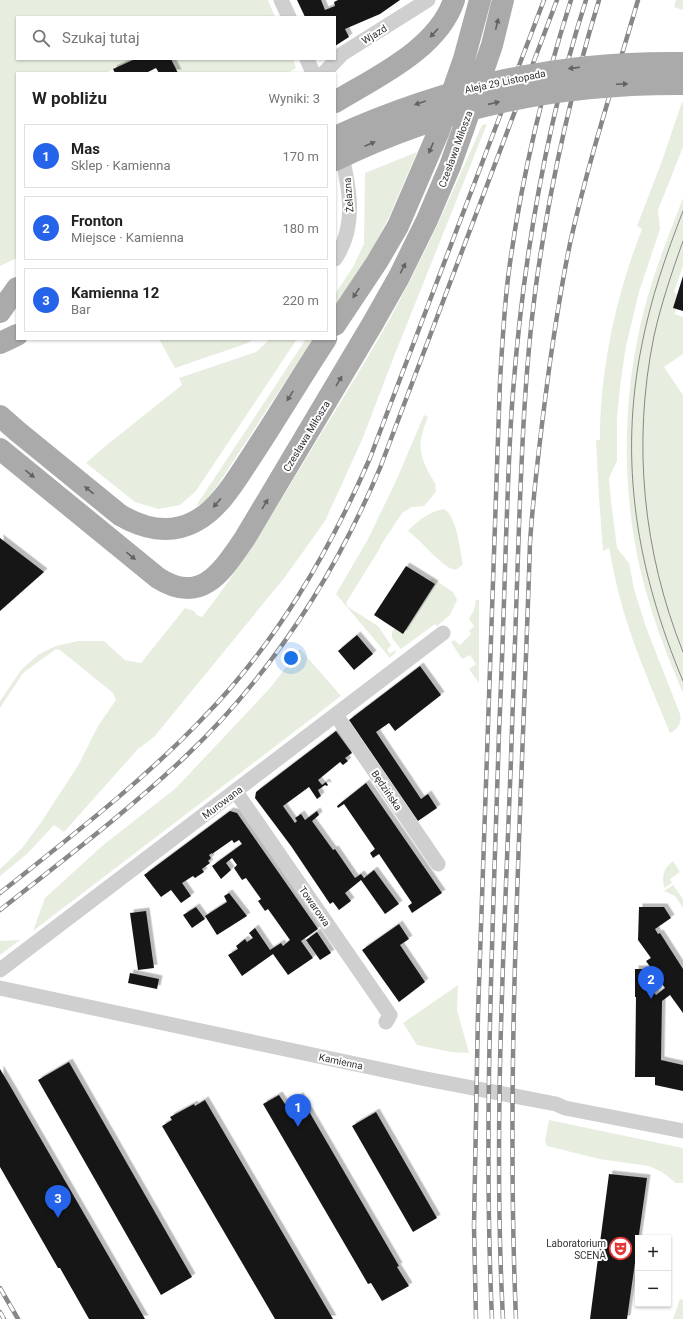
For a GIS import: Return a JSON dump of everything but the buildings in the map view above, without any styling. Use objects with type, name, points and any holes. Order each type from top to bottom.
[{"type":"main road","points":[[342,98],[412,54],[444,20],[454,0]]},
{"type":"main road","points":[[336,324],[377,262],[398,226],[438,133],[464,59],[480,0]]},
{"type":"main road","name":"Czesława Miłosza","points":[[0,449],[164,582],[186,587],[204,584],[213,579],[226,565],[245,538],[399,277],[427,220],[450,166],[492,45],[503,0]]},
{"type":"main road","name":"Aleja 29 Listopada","points":[[336,137],[376,119],[425,101],[497,81],[584,67],[683,63]]},
{"type":"main road","points":[[336,160],[384,138],[425,123],[465,110],[531,95],[610,85],[683,84]]},
{"type":"main road","points":[[0,295],[16,287]]},
{"type":"main road","points":[[0,312],[16,288]]},
{"type":"main road","points":[[0,416],[120,515],[134,523],[148,528],[161,530],[182,527],[204,516],[225,494],[272,425],[325,340]]},
{"type":"street","points":[[281,0],[289,16]]},
{"type":"street","name":"Wjazd","points":[[325,72],[342,54],[428,0]]},
{"type":"street","points":[[307,60],[313,72]]},
{"type":"street","name":"Żelazna","points":[[336,133],[348,180],[350,214],[348,233],[336,257]]},
{"type":"street","name":"Murowana","points":[[0,970],[236,792],[443,633]]},
{"type":"street","name":"Będzińska","points":[[336,715],[438,864]]},
{"type":"street","name":"Towarowa","points":[[236,792],[390,1015],[386,1022]]},
{"type":"street","name":"Kamienna","points":[[0,988],[406,1074],[556,1104],[565,1108],[683,1131]]},
{"type":"shaded area","points":[[0,0],[268,0],[275,16],[16,16],[16,60],[133,60],[107,72],[16,72],[16,258],[0,266]]},
{"type":"shaded area","points":[[676,0],[683,0],[683,10],[674,7]]},
{"type":"shaded area","points":[[172,60],[293,60],[296,68],[290,72],[178,72]]},
{"type":"shaded area","points":[[682,102],[683,147],[658,210],[660,229],[639,292],[626,346],[617,418],[617,461],[609,478],[617,548],[629,563],[634,589],[646,627],[680,714],[679,725],[670,733],[627,622],[619,595],[609,548],[603,551],[596,440],[600,440],[603,386],[611,333],[624,280],[642,229],[637,226],[662,161]]},
{"type":"shaded area","points":[[487,124],[362,440],[325,521],[285,577],[154,737],[138,749],[64,832],[54,825],[27,854],[0,876],[0,869],[22,848],[40,824],[79,764],[98,726],[116,700],[113,693],[60,650],[56,649],[23,673],[0,708],[0,701],[22,669],[39,654],[56,646],[78,641],[104,641],[125,660],[141,663],[185,608],[194,611],[197,615],[202,617],[259,536],[357,376],[423,256],[482,125]]},
{"type":"shaded area","points":[[417,152],[390,215],[371,251],[336,304],[336,292],[353,267],[364,244],[365,173]]},
{"type":"shaded area","points":[[683,198],[683,266],[674,292],[677,294],[673,308],[676,309],[675,314],[683,317],[683,354],[664,367],[683,395],[683,693],[658,630],[639,564],[629,501],[627,437],[628,405],[632,373],[644,310],[657,267]]},
{"type":"shaded area","points":[[160,340],[252,340],[248,343],[175,368]]},
{"type":"shaded area","points":[[269,340],[296,340],[196,491],[180,505],[158,509],[135,502],[86,463],[182,385],[179,378],[256,352]]},
{"type":"shaded area","points":[[305,340],[312,340],[208,500],[196,506]]},
{"type":"shaded area","points":[[424,415],[428,417],[422,437],[421,452],[426,467],[436,485],[435,493],[424,506],[412,507],[402,513],[346,603],[348,607],[378,626],[391,645],[387,650],[390,654],[395,650],[396,652],[390,658],[336,594],[368,539],[396,481]]},
{"type":"shaded area","points":[[444,509],[452,519],[455,526],[463,564],[455,569],[447,567],[408,531],[424,517]]},
{"type":"shaded area","points":[[432,578],[453,592],[457,600],[450,615],[437,626],[435,624],[401,649],[392,638],[392,632]]},
{"type":"shaded area","points":[[476,600],[479,600],[479,683],[469,669],[476,664],[470,655],[462,659],[451,642],[454,640],[460,645],[471,634],[469,631],[474,626],[469,619],[474,610]]},
{"type":"shaded area","points":[[300,649],[341,696],[33,931],[45,898],[102,846],[176,788],[270,688]]},
{"type":"shaded area","points":[[673,861],[680,872],[670,879],[672,883],[664,888],[663,879],[665,870]]},
{"type":"shaded area","points":[[673,885],[683,899],[683,908],[675,896],[664,891]]},
{"type":"shaded area","points":[[20,940],[0,955],[0,941]]},
{"type":"shaded area","points":[[458,985],[457,1010],[469,1053],[451,1052],[417,1045],[403,1023]]},
{"type":"shaded area","points":[[549,1120],[683,1148],[683,1183],[676,1183],[662,1172],[649,1166],[599,1159],[547,1146],[545,1141]]},
{"type":"shaded area","points":[[680,1299],[683,1300],[683,1319],[673,1319]]},
{"type":"tram line","points":[[683,211],[660,277],[642,344],[635,388],[632,431],[632,473],[636,516],[643,557],[667,640],[683,681]]},
{"type":"tram line","points":[[683,241],[663,300],[654,336],[647,376],[643,457],[645,497],[650,536],[658,575],[669,614],[683,652]]},
{"type":"railway","points":[[0,893],[104,809],[179,742],[230,689],[277,628],[298,596],[337,528],[370,458],[544,0]]},
{"type":"railway","points":[[0,910],[95,835],[141,796],[186,756],[217,725],[273,658],[321,585],[362,508],[380,468],[557,0]]},
{"type":"railway","points":[[476,1319],[474,1226],[478,1013],[503,330],[513,243],[533,138],[541,103],[571,0]]},
{"type":"railway","points":[[492,1319],[488,1173],[490,1026],[499,732],[512,410],[517,343],[523,293],[538,194],[559,96],[586,0]]},
{"type":"railway","points":[[503,1319],[500,1249],[499,1109],[520,497],[526,380],[540,256],[553,182],[569,108],[599,0]]},
{"type":"railway","points":[[516,1319],[513,1222],[513,1028],[530,543],[534,497],[550,362],[559,300],[568,254],[594,149],[638,0]]},
{"type":"railway","points":[[0,1288],[18,1319]]},
{"type":"railway","points":[[0,1312],[4,1319]]},
{"type":"place","name":"Fronton","points":[[651,999]]},
{"type":"place","name":"Mas","points":[[298,1127]]},
{"type":"place","name":"Kamienna 12","points":[[58,1218]]},
{"type":"place","name":"Laboratorium SCENA","points":[[621,1249]]}]
